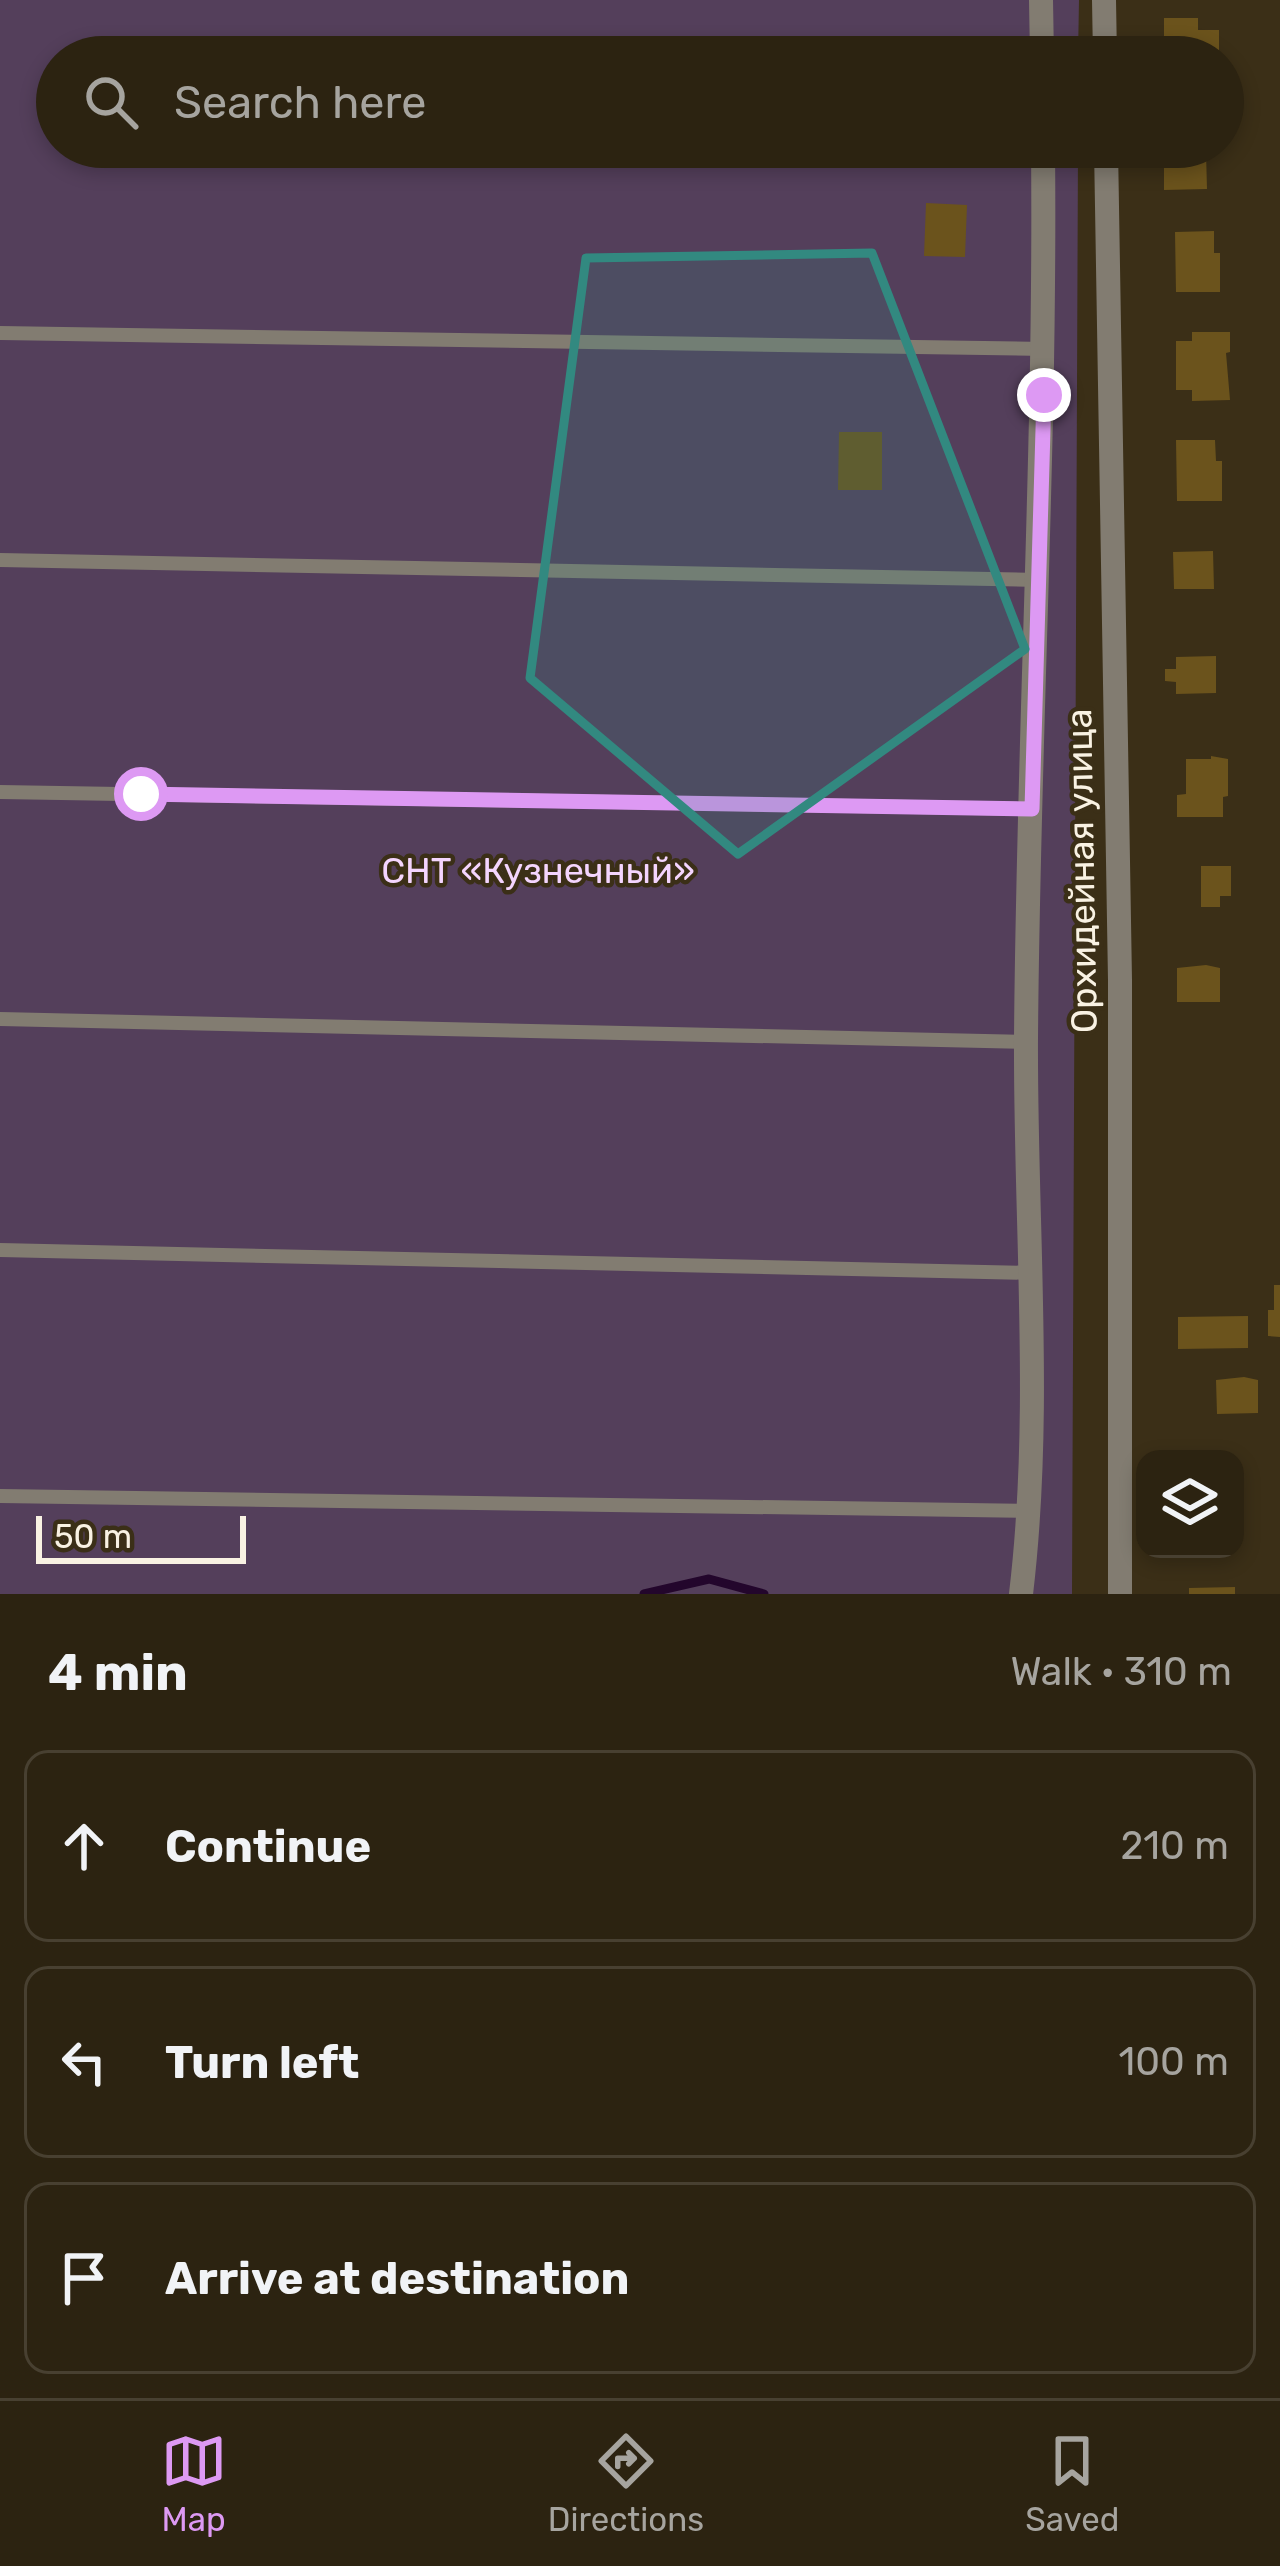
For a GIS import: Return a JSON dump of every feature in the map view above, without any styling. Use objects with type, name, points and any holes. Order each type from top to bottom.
[{"type":"street","points":[[1041,0],[1042,36]]},
{"type":"street","points":[[1104,0],[1105,36]]},
{"type":"street","points":[[1021,1594],[1028,1511],[1033,1273],[1026,1042],[1045,349],[1043,168]]},
{"type":"street","name":"Орхидейная улица","points":[[1106,168],[1120,980],[1120,1594]]},
{"type":"lane","points":[[0,333],[1045,349]]},
{"type":"lane","points":[[0,560],[1038,580]]},
{"type":"lane","points":[[0,792],[1032,809]]},
{"type":"lane","points":[[0,1018],[1026,1042]]},
{"type":"lane","points":[[0,1250],[1033,1273]]},
{"type":"lane","points":[[0,1496],[1028,1511]]},
{"type":"highlighted area","points":[[872,253],[1025,649],[738,854],[530,678],[586,258]]},
{"type":"green space","name":"СНТ «Кузнечный»","points":[[0,0],[1079,0],[1078,36],[36,36],[36,168],[1078,168],[1072,1594],[0,1594]]},
{"type":"building","points":[[1164,18],[1198,18],[1198,30],[1219,30],[1219,36],[1164,36]]},
{"type":"building","points":[[1164,168],[1206,168],[1207,189],[1164,190]]},
{"type":"building","points":[[926,203],[967,205],[965,257],[924,256]]},
{"type":"building","points":[[1214,231],[1214,253],[1220,253],[1220,292],[1176,292],[1175,232]]},
{"type":"building","points":[[1192,332],[1230,332],[1230,352],[1226,353],[1230,400],[1192,401],[1192,390],[1176,390],[1176,341],[1192,341]]},
{"type":"building","points":[[839,432],[882,432],[882,490],[838,490]]},
{"type":"building","points":[[1176,440],[1215,440],[1216,461],[1222,461],[1222,501],[1177,501]]},
{"type":"building","points":[[1213,551],[1214,589],[1174,589],[1173,552]]},
{"type":"building","points":[[1216,656],[1216,693],[1176,694],[1176,682],[1165,681],[1165,669],[1176,669],[1176,657]]},
{"type":"building","points":[[1186,759],[1228,759],[1223,817],[1177,817],[1177,795],[1186,794]]},
{"type":"building","points":[[1201,866],[1231,866],[1231,896],[1220,896],[1220,907],[1201,907]]},
{"type":"building","points":[[1177,968],[1220,968],[1220,1002],[1177,1002]]},
{"type":"building","points":[[1274,1285],[1280,1285],[1280,1337],[1268,1336]]},
{"type":"building","points":[[1248,1316],[1248,1348],[1178,1349],[1178,1317]]},
{"type":"building","points":[[1216,1380],[1258,1380],[1258,1413],[1217,1414]]},
{"type":"building","points":[[1235,1587],[1235,1594],[1189,1594],[1189,1588]]},
{"type":"waterway","points":[[644,1594],[709,1579],[764,1594]]},
{"type":"route","points":[[141,794],[1032,809],[1044,395]]}]
